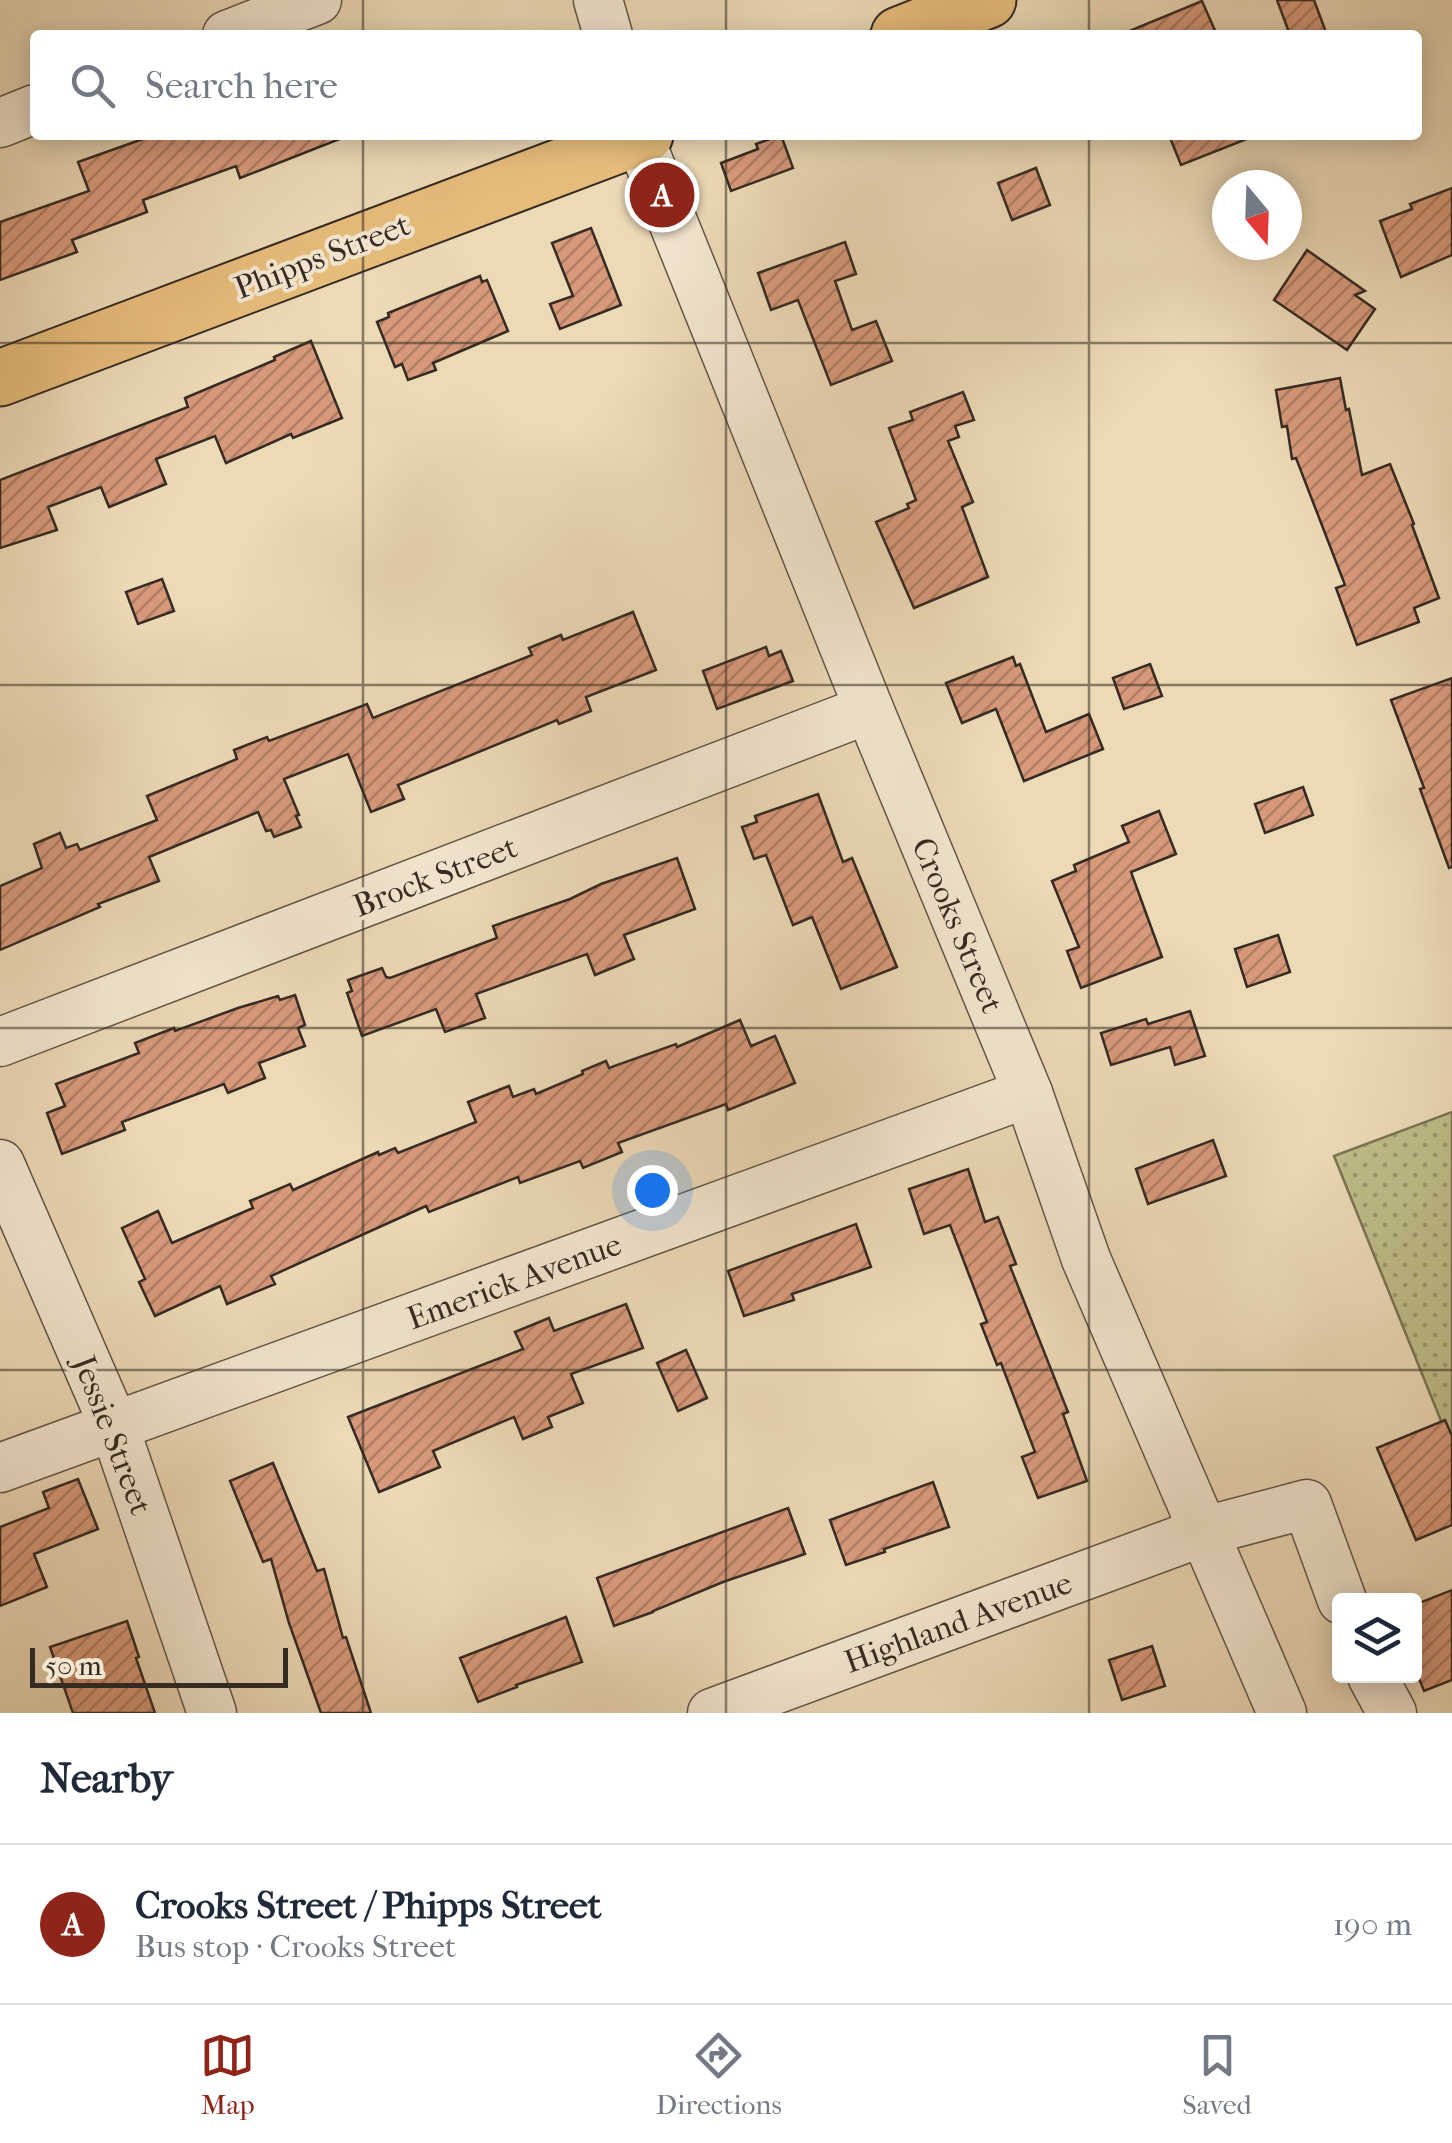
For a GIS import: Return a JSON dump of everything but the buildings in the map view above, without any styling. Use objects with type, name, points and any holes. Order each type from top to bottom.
[{"type":"main road","points":[[912,30],[988,0]]},
{"type":"main road","name":"Phipps Street","points":[[0,378],[630,140]]},
{"type":"street","points":[[239,30],[317,0]]},
{"type":"street","points":[[598,0],[607,30]]},
{"type":"street","points":[[0,122],[30,111]]},
{"type":"street","name":"Crooks Street","points":[[643,140],[869,710],[1028,1093],[1086,1259],[1282,1713]]},
{"type":"street","name":"Brock Street","points":[[0,1042],[869,710]]},
{"type":"street","name":"Emerick Avenue","points":[[0,1468],[1028,1093]]},
{"type":"street","name":"Jessie Street","points":[[0,1164],[114,1426],[212,1713]]},
{"type":"street","name":"Highland Avenue","points":[[712,1713],[1205,1531],[1306,1504],[1339,1593]]},
{"type":"street","points":[[1376,1683],[1392,1713]]},
{"type":"shaded area","points":[[1452,1112],[1452,1448],[1334,1156]]},
{"type":"place","name":"Crooks Street / Phipps Street","points":[[662,195]]}]
